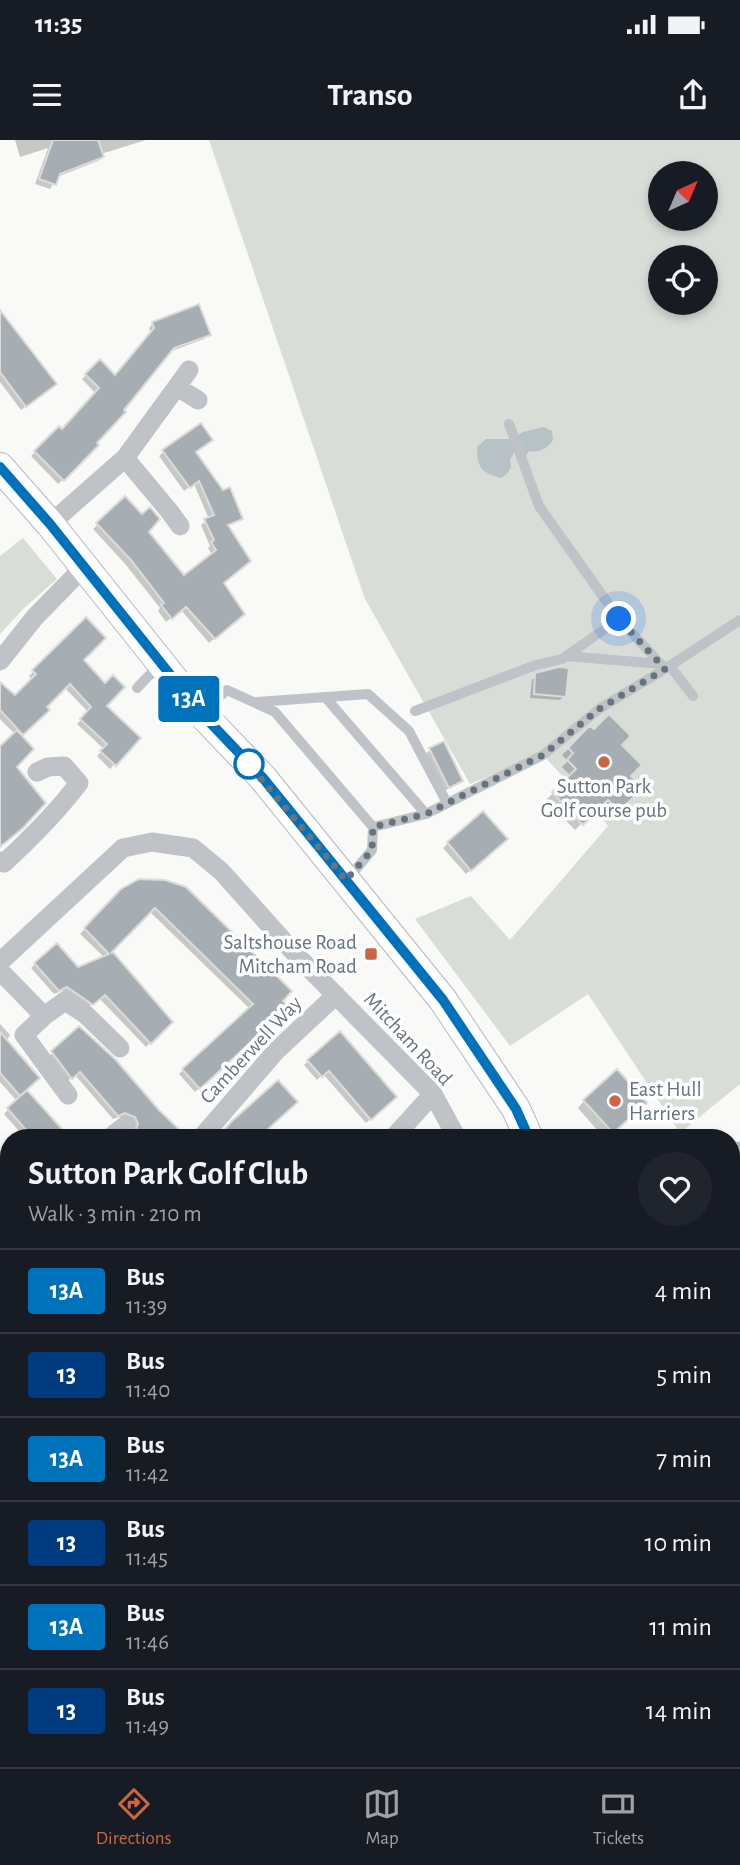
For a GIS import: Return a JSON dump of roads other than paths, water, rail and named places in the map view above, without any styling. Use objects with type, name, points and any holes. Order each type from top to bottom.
[{"type":"main road","points":[[0,467],[50,524],[200,712],[263,778],[443,1000],[516,1109],[525,1129]]},
{"type":"street","points":[[50,524],[125,458],[189,370]]},
{"type":"street","points":[[177,387],[198,400]]},
{"type":"street","points":[[125,458],[178,513]]},
{"type":"street","points":[[0,661],[36,617],[84,567]]},
{"type":"street","points":[[0,861],[4,863],[14,854],[79,783],[64,766],[48,767],[37,772]]},
{"type":"street","name":"Mitcham Road","points":[[0,962],[123,848],[152,842],[193,848],[221,871],[298,957],[433,1094],[452,1129]]},
{"type":"street","points":[[0,971],[44,1016]]},
{"type":"street","name":"Camberwell Way","points":[[209,1129],[276,1051],[336,995]]},
{"type":"street","points":[[68,1095],[24,1035],[44,1016],[65,1001],[85,1014],[120,1048]]},
{"type":"street","points":[[401,1129],[433,1094]]},
{"type":"lane","points":[[509,424],[539,506],[619,619],[693,696]]},
{"type":"lane","points":[[415,711],[566,656],[619,619]]},
{"type":"lane","points":[[373,827],[426,814],[543,755],[599,709],[740,620]]},
{"type":"lane","points":[[566,656],[665,666]]},
{"type":"lane","points":[[137,688],[161,664]]},
{"type":"lane","points":[[200,712],[227,690],[275,712],[373,827],[372,850],[346,880]]},
{"type":"lane","points":[[253,702],[368,694],[409,731],[447,803]]},
{"type":"lane","points":[[326,698],[426,814]]},
{"type":"place","name":"Sutton Park Golf course pub","points":[[604,762]]},
{"type":"place","name":"Saltshouse Road Mitcham Road","points":[[371,954]]},
{"type":"place","name":"East Hull Harriers","points":[[615,1101]]}]
